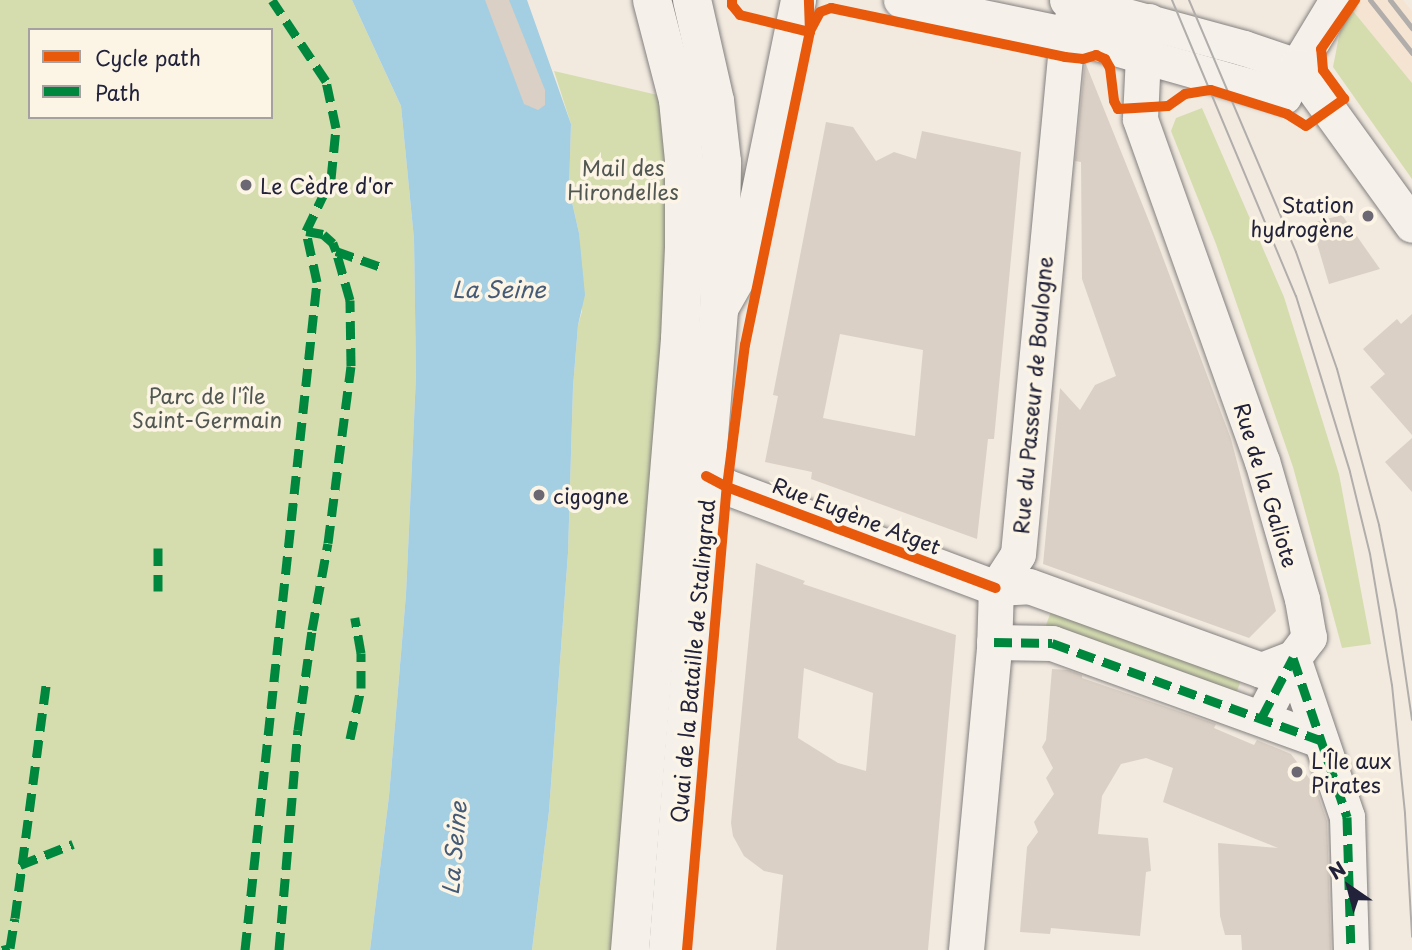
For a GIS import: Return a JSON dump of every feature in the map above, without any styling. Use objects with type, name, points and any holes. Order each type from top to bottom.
[{"type":"main road","name":"Quai de la Bataille de Stalingrad","points":[[631,950],[680,339],[684,249],[684,160],[678,100],[652,0]]},
{"type":"main road","name":"Quai de la Bataille de Stalingrad","points":[[667,950],[719,310],[722,162],[715,101],[692,0]]},
{"type":"street","points":[[719,310],[743,268],[798,0]]},
{"type":"street","points":[[901,0],[1069,35],[1143,55],[1290,81]]},
{"type":"street","points":[[1290,81],[1337,0]]},
{"type":"street","points":[[1071,1],[1149,21],[1290,81],[1324,106],[1412,225]]},
{"type":"street","name":"Rue du Passeur de Boulogne","points":[[996,588],[1018,554],[1071,1]]},
{"type":"street","name":"Rue de la Galiote","points":[[1149,21],[1143,55],[1140,119],[1262,461],[1302,599],[1309,637],[1293,658]]},
{"type":"street","name":"Rue Eugène Atget","points":[[706,476],[727,487],[996,588],[1029,586],[1261,670],[1293,658]]},
{"type":"street","points":[[966,950],[994,642],[996,588]]},
{"type":"street","points":[[994,642],[1052,643],[1320,740]]},
{"type":"street","points":[[1262,718],[1293,658]]},
{"type":"street","points":[[1293,658],[1347,817],[1351,950]]},
{"type":"shaded area","points":[[1360,0],[1403,0],[1412,11],[1412,83],[1353,11]]},
{"type":"green space","name":"Parc de l'île Saint-Germain","points":[[0,0],[352,0],[401,106],[414,239],[416,376],[406,594],[389,796],[370,950],[0,950]]},
{"type":"green space","points":[[1353,11],[1412,83],[1412,179],[1333,67],[1340,31]]},
{"type":"green space","name":"Mail des Hirondelles","points":[[554,71],[675,99],[674,388],[612,950],[532,950],[549,811],[568,553],[573,387],[578,325],[582,311],[579,233],[569,189],[571,124]]},
{"type":"green space","points":[[1202,108],[1284,297],[1339,474],[1371,644],[1342,648],[1293,467],[1216,244],[1171,131],[1176,118]]},
{"type":"green space","points":[[1053,606],[1243,675],[1234,699],[1044,629]]},
{"type":"water","name":"La Seine","points":[[352,0],[527,0],[571,124],[569,189],[579,233],[585,295],[578,325],[573,387],[568,553],[549,811],[532,950],[370,950],[389,796],[406,594],[416,376],[414,239],[401,106]]},
{"type":"building","points":[[485,0],[509,0],[545,90],[545,105],[538,110],[524,104]]},
{"type":"building","points":[[1085,62],[1153,231],[1231,439],[1276,611],[1249,638],[1043,564],[1060,388],[1080,410],[1095,385],[1116,376],[1082,279],[1081,162],[1075,161]]},
{"type":"building","points":[[826,122],[853,127],[876,161],[894,152],[916,159],[922,131],[1021,152],[994,439],[988,439],[977,539],[811,479],[812,472],[765,462],[778,396],[773,395]],"holes":[[[840,334],[923,350],[915,436],[823,418]]]},
{"type":"building","points":[[1342,215],[1380,269],[1329,284],[1311,223]]},
{"type":"building","points":[[1412,314],[1412,435],[1370,387],[1385,374],[1363,349],[1397,319],[1401,324]]},
{"type":"building","points":[[1412,438],[1412,492],[1385,462]]},
{"type":"building","points":[[756,563],[805,581],[803,584],[956,635],[928,950],[776,950],[783,875],[764,871],[744,856],[733,836],[731,823]],"holes":[[[804,668],[873,693],[866,771],[838,763],[798,738]]]},
{"type":"building","points":[[1052,669],[1068,670],[1082,675],[1082,678],[1216,724],[1214,728],[1254,745],[1257,740],[1291,754],[1315,786],[1327,821],[1331,950],[1242,950],[1241,935],[1225,935],[1220,916],[1218,843],[1278,848],[1163,802],[1173,768],[1146,758],[1121,764],[1102,796],[1098,834],[1148,838],[1151,871],[1146,872],[1140,936],[1051,928],[1050,934],[1020,932],[1027,847],[1038,832],[1034,822],[1054,794],[1046,778],[1053,768],[1042,747],[1046,740]]},
{"type":"tram line","points":[[1172,0],[1296,296],[1350,472],[1370,554],[1392,685],[1405,814],[1412,937]]},
{"type":"tram line","points":[[1189,0],[1296,252],[1337,369],[1379,525],[1396,610],[1412,720]]},
{"type":"railway","points":[[1370,0],[1412,53]]},
{"type":"railway","points":[[1390,0],[1412,28]]},
{"type":"marked path","points":[[245,950],[317,282],[306,231],[331,179],[336,128],[326,81],[272,0]]},
{"type":"marked path","points":[[279,950],[298,730],[328,543],[351,366],[350,300],[336,251],[333,243],[323,234],[306,231]]},
{"type":"marked path","points":[[336,251],[381,267]]},
{"type":"marked path","points":[[158,548],[158,591]]},
{"type":"marked path","points":[[350,739],[361,688],[361,653],[355,618]]},
{"type":"marked path","points":[[994,642],[1052,643],[1320,740]]},
{"type":"marked path","points":[[1293,658],[1347,817],[1351,950]]},
{"type":"marked path","points":[[1262,717],[1293,658]]},
{"type":"marked path","points":[[2,950],[10,948],[15,918],[46,685]]},
{"type":"marked path","points":[[20,865],[73,844]]},
{"type":"cycle path","points":[[732,0],[732,5],[740,15],[810,32]]},
{"type":"cycle path","points":[[687,950],[727,487],[745,345],[810,32],[809,0]]},
{"type":"cycle path","points":[[810,31],[820,12],[831,8],[1065,57],[1083,59],[1096,55],[1105,59],[1110,68],[1114,101],[1118,109],[1168,106],[1185,94],[1211,90],[1287,114],[1306,126],[1344,99],[1323,70],[1321,49],[1355,0]]},
{"type":"cycle path","points":[[706,476],[727,487],[996,588]]},
{"type":"place","name":"Le Cèdre d'or","points":[[246,185]]},
{"type":"place","name":"Station hydrogène","points":[[1368,216]]},
{"type":"place","name":"cigogne","points":[[539,495]]},
{"type":"place","name":"L'Île aux Pirates","points":[[1297,772]]}]
